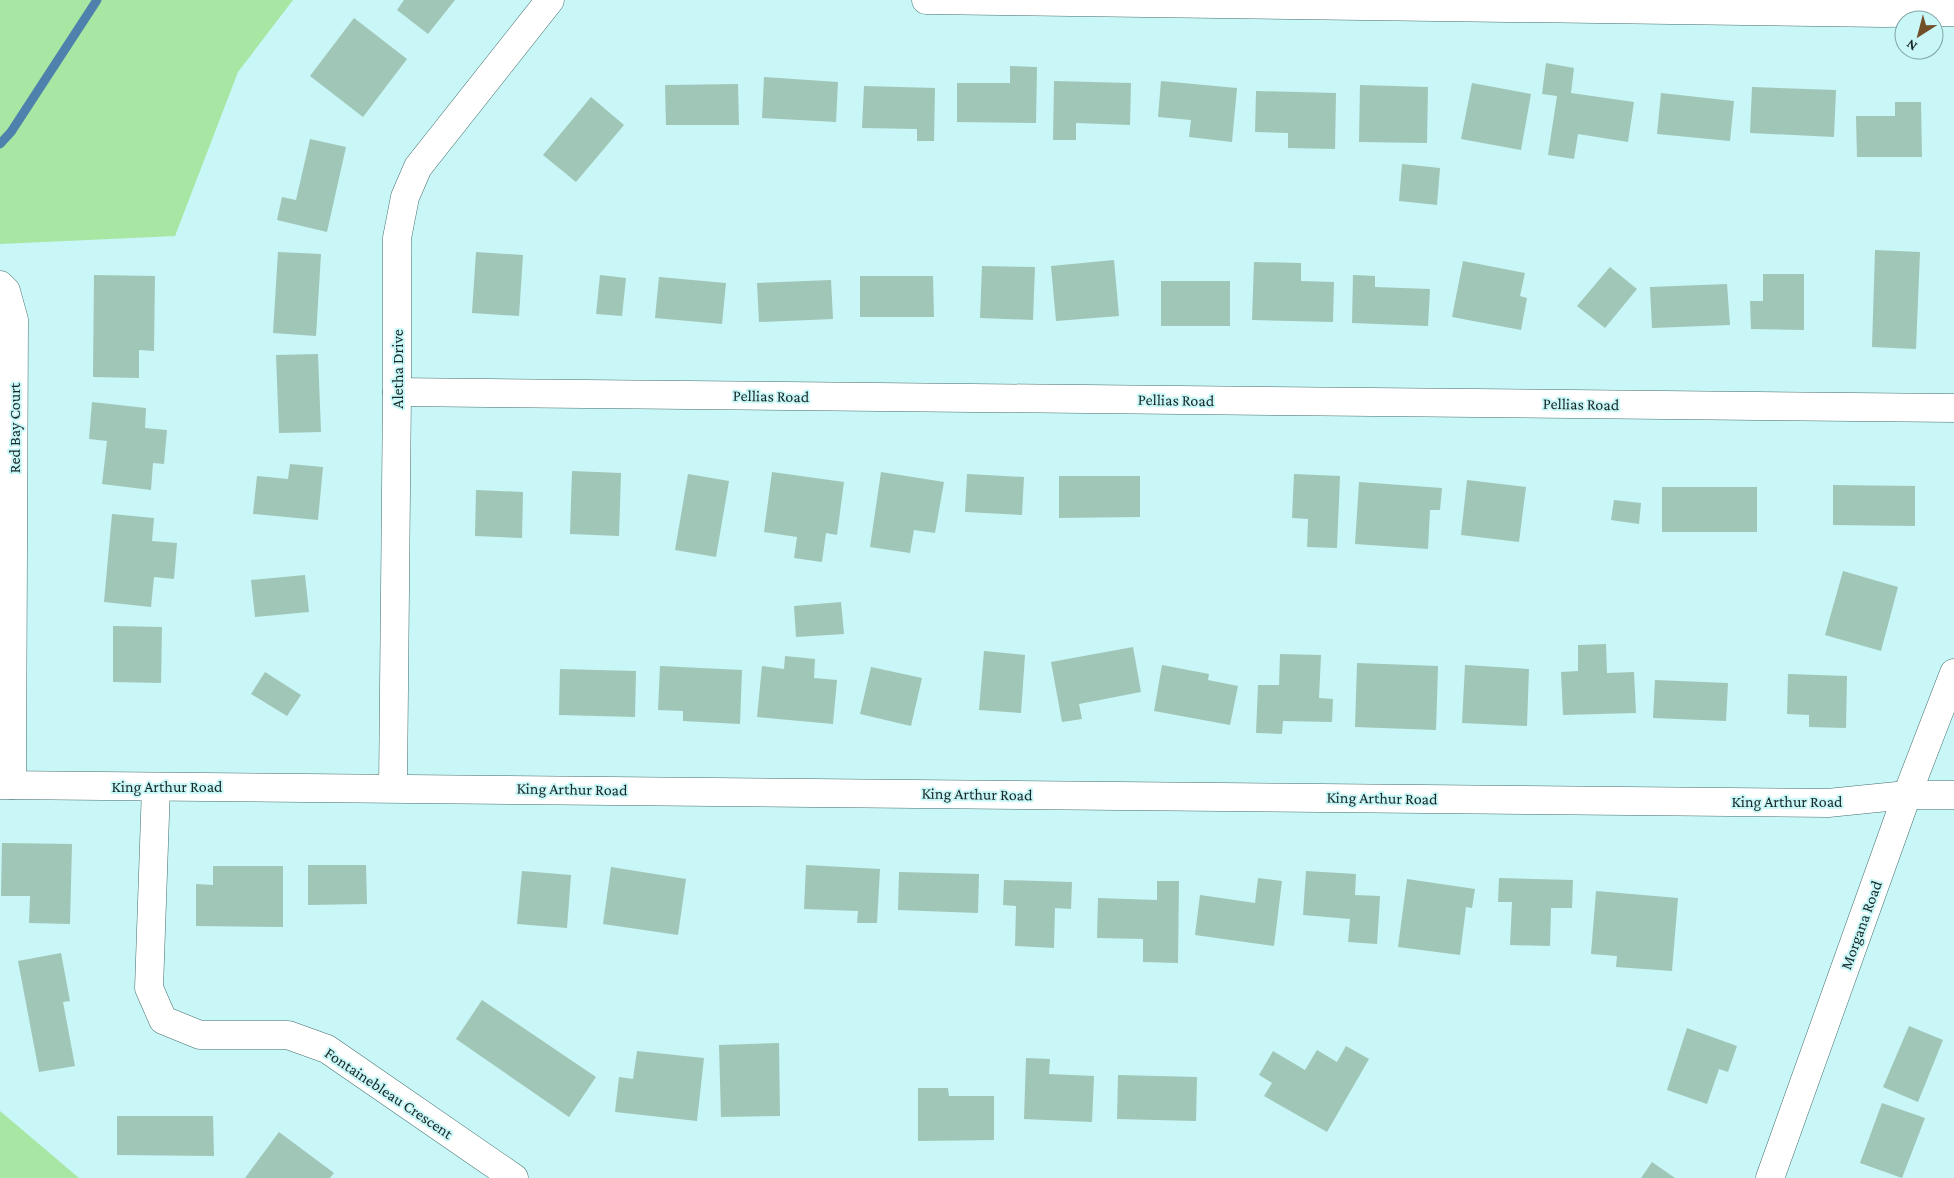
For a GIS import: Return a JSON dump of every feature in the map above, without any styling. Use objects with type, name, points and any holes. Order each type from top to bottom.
[{"type":"street","name":"Aletha Drive","points":[[393,788],[397,238],[405,197],[418,167],[550,0]]},
{"type":"street","points":[[926,0],[1884,13],[1954,12]]},
{"type":"street","name":"Red Bay Court","points":[[0,285],[6,290],[14,320],[6,785]]},
{"type":"street","name":"Pellias Road","points":[[397,392],[1954,408]]},
{"type":"street","name":"Morgana Road","points":[[1770,1178],[1907,796],[1954,673]]},
{"type":"street","name":"King Arthur Road","points":[[6,785],[1828,803],[1907,796],[1954,795]]},
{"type":"street","name":"Fontainebleau Crescent","points":[[156,786],[150,988],[163,1020],[200,1035],[288,1035],[328,1049],[514,1178]]},
{"type":"green space","points":[[0,0],[293,0],[238,72],[175,236],[0,244]]},
{"type":"green space","points":[[0,1111],[79,1178],[0,1178]]},
{"type":"building","points":[[404,0],[455,0],[428,34],[397,10]]},
{"type":"building","points":[[354,18],[407,59],[363,117],[310,76]]},
{"type":"building","points":[[1546,63],[1574,68],[1571,93],[1634,102],[1628,142],[1578,134],[1574,159],[1548,155],[1557,96],[1542,94]]},
{"type":"building","points":[[1010,66],[1037,67],[1036,123],[957,122],[957,83],[1010,83]]},
{"type":"building","points":[[764,77],[838,82],[836,122],[762,118]]},
{"type":"building","points":[[1054,81],[1131,83],[1130,125],[1076,123],[1076,140],[1053,140]]},
{"type":"building","points":[[1161,81],[1237,88],[1232,142],[1189,137],[1191,120],[1158,117]]},
{"type":"building","points":[[1472,83],[1531,94],[1521,150],[1461,139]]},
{"type":"building","points":[[738,84],[739,125],[666,125],[665,85]]},
{"type":"building","points":[[1360,85],[1428,87],[1427,143],[1359,142]]},
{"type":"building","points":[[864,86],[935,88],[934,141],[917,141],[917,129],[862,128]]},
{"type":"building","points":[[1752,87],[1836,90],[1834,137],[1750,133]]},
{"type":"building","points":[[1256,91],[1336,93],[1335,149],[1288,148],[1288,133],[1255,132]]},
{"type":"building","points":[[1661,93],[1734,101],[1730,141],[1657,134]]},
{"type":"building","points":[[591,97],[624,125],[576,182],[543,155]]},
{"type":"building","points":[[1895,102],[1921,102],[1922,157],[1857,157],[1856,116],[1895,116]]},
{"type":"building","points":[[310,139],[346,147],[327,232],[277,220],[282,197],[296,200]]},
{"type":"building","points":[[1402,164],[1440,168],[1437,205],[1399,201]]},
{"type":"building","points":[[1875,250],[1920,252],[1916,349],[1872,347]]},
{"type":"building","points":[[278,252],[321,254],[316,336],[273,333]]},
{"type":"building","points":[[476,252],[523,255],[519,316],[472,313]]},
{"type":"building","points":[[1114,260],[1119,316],[1056,321],[1051,266]]},
{"type":"building","points":[[1463,261],[1525,273],[1520,296],[1527,298],[1521,330],[1452,317]]},
{"type":"building","points":[[1254,262],[1301,263],[1301,281],[1334,282],[1333,322],[1252,320]]},
{"type":"building","points":[[982,266],[1035,267],[1033,320],[980,318]]},
{"type":"building","points":[[1610,267],[1637,289],[1605,328],[1577,306]]},
{"type":"building","points":[[1763,274],[1804,274],[1804,330],[1751,329],[1750,301],[1763,301]]},
{"type":"building","points":[[94,275],[155,276],[154,351],[139,350],[139,378],[93,377]]},
{"type":"building","points":[[600,275],[626,278],[622,316],[596,314]]},
{"type":"building","points":[[1353,275],[1375,276],[1375,287],[1430,289],[1428,326],[1352,323]]},
{"type":"building","points":[[860,276],[933,276],[934,317],[860,317]]},
{"type":"building","points":[[659,277],[726,283],[722,324],[655,318]]},
{"type":"building","points":[[831,280],[833,319],[759,322],[757,283]]},
{"type":"building","points":[[1161,281],[1230,281],[1230,326],[1161,326]]},
{"type":"building","points":[[1727,284],[1730,325],[1652,328],[1650,287]]},
{"type":"building","points":[[318,354],[321,432],[279,433],[276,355]]},
{"type":"building","points":[[92,402],[146,408],[145,428],[167,430],[164,464],[153,463],[151,490],[102,484],[107,441],[89,439]]},
{"type":"building","points":[[290,464],[323,467],[318,520],[253,514],[257,476],[288,479]]},
{"type":"building","points":[[572,471],[621,473],[619,536],[570,534]]},
{"type":"building","points":[[772,472],[844,482],[837,535],[826,533],[822,562],[794,558],[797,537],[764,532]]},
{"type":"building","points":[[881,472],[944,482],[935,533],[914,530],[910,553],[870,547]]},
{"type":"building","points":[[688,474],[729,481],[716,557],[675,550]]},
{"type":"building","points":[[967,474],[1024,477],[1022,515],[965,512]]},
{"type":"building","points":[[1294,474],[1340,476],[1337,548],[1307,547],[1308,519],[1292,518]]},
{"type":"building","points":[[1059,476],[1140,476],[1140,517],[1059,518]]},
{"type":"building","points":[[1467,480],[1526,487],[1519,542],[1461,535]]},
{"type":"building","points":[[1359,482],[1442,488],[1440,510],[1430,510],[1428,549],[1355,544]]},
{"type":"building","points":[[1833,485],[1915,486],[1915,526],[1833,525]]},
{"type":"building","points":[[1662,487],[1757,487],[1757,532],[1662,532]]},
{"type":"building","points":[[476,490],[523,492],[522,538],[475,536]]},
{"type":"building","points":[[1614,500],[1641,503],[1639,524],[1611,520]]},
{"type":"building","points":[[112,514],[154,518],[152,541],[177,543],[174,579],[154,577],[151,607],[104,602]]},
{"type":"building","points":[[1843,571],[1898,587],[1881,651],[1825,635]]},
{"type":"building","points":[[305,575],[309,612],[255,617],[251,580]]},
{"type":"building","points":[[841,602],[844,634],[796,637],[794,606]]},
{"type":"building","points":[[113,626],[162,627],[161,683],[113,682]]},
{"type":"building","points":[[1606,644],[1607,673],[1634,672],[1636,713],[1563,715],[1561,672],[1578,671],[1578,645]]},
{"type":"building","points":[[1133,647],[1141,692],[1079,704],[1082,719],[1062,722],[1051,662]]},
{"type":"building","points":[[984,651],[1025,655],[1021,713],[979,710]]},
{"type":"building","points":[[1280,654],[1321,655],[1319,698],[1333,699],[1332,722],[1283,721],[1282,734],[1256,733],[1258,685],[1279,685]]},
{"type":"building","points":[[785,656],[815,659],[814,678],[837,680],[833,724],[757,717],[762,666],[784,669]]},
{"type":"building","points":[[1357,663],[1438,666],[1436,730],[1355,727]]},
{"type":"building","points":[[1162,665],[1209,674],[1208,680],[1238,686],[1230,725],[1154,711]]},
{"type":"building","points":[[1465,665],[1529,669],[1527,726],[1462,723]]},
{"type":"building","points":[[660,666],[742,670],[740,724],[683,721],[683,711],[658,710]]},
{"type":"building","points":[[871,667],[922,678],[911,726],[860,714]]},
{"type":"building","points":[[560,669],[636,671],[635,717],[559,715]]},
{"type":"building","points":[[265,672],[301,695],[287,716],[251,694]]},
{"type":"building","points":[[1788,674],[1847,676],[1846,728],[1809,727],[1809,715],[1787,714]]},
{"type":"building","points":[[1655,680],[1728,683],[1726,721],[1653,718]]},
{"type":"building","points":[[2,843],[72,844],[70,924],[29,923],[30,896],[1,896]]},
{"type":"building","points":[[308,865],[366,865],[367,904],[308,905]]},
{"type":"building","points":[[806,865],[880,869],[877,923],[857,923],[858,911],[804,909]]},
{"type":"building","points":[[213,866],[283,866],[283,927],[196,926],[196,884],[213,885]]},
{"type":"building","points":[[611,867],[686,879],[678,935],[603,924]]},
{"type":"building","points":[[522,871],[571,875],[567,928],[517,924]]},
{"type":"building","points":[[1306,871],[1356,874],[1355,895],[1380,896],[1377,944],[1348,942],[1350,919],[1303,915]]},
{"type":"building","points":[[899,872],[979,874],[978,913],[898,910]]},
{"type":"building","points":[[1258,878],[1282,881],[1274,946],[1195,935],[1200,895],[1255,903]]},
{"type":"building","points":[[1499,878],[1573,880],[1572,908],[1551,908],[1550,946],[1510,945],[1512,902],[1498,902]]},
{"type":"building","points":[[1407,879],[1475,889],[1472,908],[1466,907],[1460,955],[1398,947]]},
{"type":"building","points":[[1004,880],[1072,882],[1071,909],[1055,908],[1054,948],[1015,946],[1016,906],[1003,905]]},
{"type":"building","points":[[1157,881],[1179,881],[1178,963],[1143,962],[1143,939],[1097,938],[1098,898],[1157,900]]},
{"type":"building","points":[[1596,891],[1678,898],[1672,971],[1616,967],[1617,956],[1591,954]]},
{"type":"building","points":[[61,953],[70,1001],[63,1002],[75,1066],[39,1072],[18,961]]},
{"type":"building","points":[[482,1000],[596,1077],[569,1117],[456,1039]]},
{"type":"building","points":[[1909,1026],[1943,1040],[1918,1102],[1883,1087]]},
{"type":"building","points":[[1687,1028],[1737,1046],[1728,1072],[1719,1069],[1707,1104],[1667,1090]]},
{"type":"building","points":[[779,1043],[780,1116],[721,1117],[719,1045]]},
{"type":"building","points":[[1346,1046],[1369,1059],[1327,1132],[1264,1096],[1272,1083],[1259,1075],[1273,1051],[1305,1070],[1317,1050],[1337,1062]]},
{"type":"building","points":[[637,1051],[704,1058],[697,1121],[615,1112],[619,1077],[633,1079]]},
{"type":"building","points":[[1026,1058],[1050,1059],[1049,1074],[1094,1076],[1092,1122],[1024,1119]]},
{"type":"building","points":[[1118,1075],[1197,1077],[1196,1121],[1117,1119]]},
{"type":"building","points":[[918,1088],[948,1088],[949,1096],[994,1096],[994,1140],[918,1141]]},
{"type":"building","points":[[1882,1103],[1925,1118],[1902,1178],[1860,1163]]},
{"type":"building","points":[[117,1116],[213,1116],[214,1156],[117,1155]]},
{"type":"building","points":[[279,1132],[334,1173],[330,1178],[245,1178]]},
{"type":"building","points":[[1652,1162],[1675,1178],[1641,1178]]},
{"type":"waterway","points":[[0,144],[11,132],[97,0]]}]
